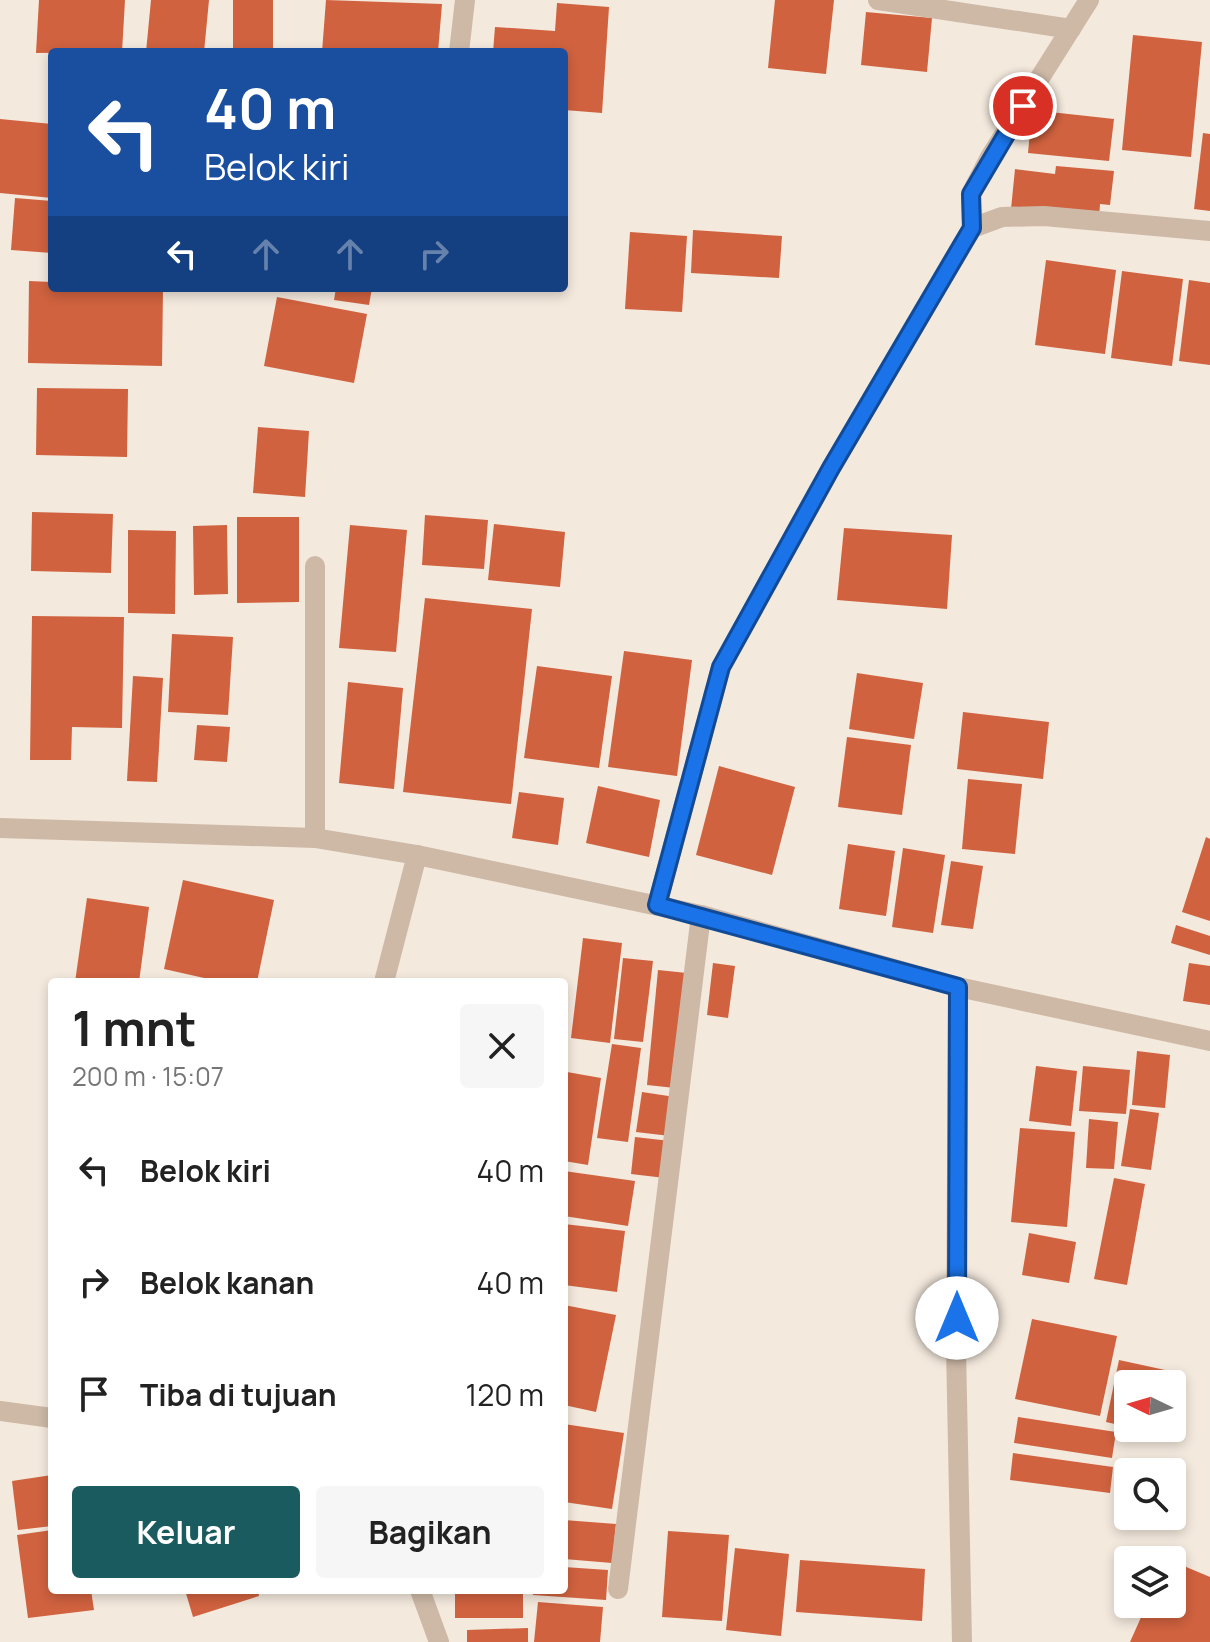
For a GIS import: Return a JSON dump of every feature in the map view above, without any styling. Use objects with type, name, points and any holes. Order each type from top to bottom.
[{"type":"street","points":[[459,48],[465,0]]},
{"type":"street","points":[[878,0],[1071,29]]},
{"type":"street","points":[[657,905],[721,667],[831,468],[972,228],[971,194],[1089,0]]},
{"type":"street","points":[[972,228],[1002,217],[1044,216],[1210,231]]},
{"type":"street","points":[[315,566],[315,838]]},
{"type":"street","points":[[0,828],[315,838],[417,855],[701,915],[958,987],[1210,1041]]},
{"type":"street","points":[[385,978],[417,855]]},
{"type":"street","points":[[618,1589],[701,915]]},
{"type":"street","points":[[958,987],[956,1348],[962,1642]]},
{"type":"street","points":[[0,1411],[48,1417]]},
{"type":"street","points":[[421,1594],[439,1642]]},
{"type":"building","points":[[39,0],[125,0],[122,48],[48,48],[48,53],[36,53]]},
{"type":"building","points":[[151,0],[209,0],[204,48],[146,48]]},
{"type":"building","points":[[233,0],[273,0],[273,48],[233,48]]},
{"type":"building","points":[[326,0],[442,4],[438,48],[322,48]]},
{"type":"building","points":[[775,0],[834,0],[826,74],[768,68]]},
{"type":"building","points":[[557,3],[609,7],[602,113],[568,110],[568,48],[493,48],[495,27],[555,31]]},
{"type":"building","points":[[866,12],[932,18],[927,72],[861,65]]},
{"type":"building","points":[[1133,35],[1202,42],[1191,157],[1122,150]]},
{"type":"building","points":[[1032,110],[1114,119],[1109,161],[1028,153]]},
{"type":"building","points":[[0,119],[48,124],[48,198],[0,193]]},
{"type":"building","points":[[1203,133],[1210,134],[1210,211],[1194,209]]},
{"type":"building","points":[[1056,166],[1114,171],[1110,205],[1100,204],[1099,218],[1011,209],[1015,169],[1055,174]]},
{"type":"building","points":[[15,198],[48,201],[48,253],[11,250]]},
{"type":"building","points":[[693,230],[782,236],[779,278],[691,273]]},
{"type":"building","points":[[630,232],[687,236],[682,312],[625,309]]},
{"type":"building","points":[[1046,260],[1116,270],[1105,354],[1035,345]]},
{"type":"building","points":[[1122,271],[1183,279],[1172,366],[1111,358]]},
{"type":"building","points":[[1189,280],[1210,283],[1210,365],[1179,361]]},
{"type":"building","points":[[29,281],[48,282],[48,292],[163,292],[162,366],[28,363]]},
{"type":"building","points":[[335,292],[371,292],[369,305],[334,300]]},
{"type":"building","points":[[277,297],[367,314],[354,383],[264,366]]},
{"type":"building","points":[[37,388],[128,389],[127,457],[36,455]]},
{"type":"building","points":[[258,427],[309,431],[305,497],[253,493]]},
{"type":"building","points":[[32,512],[113,514],[111,573],[31,571]]},
{"type":"building","points":[[425,515],[488,520],[484,569],[422,565]]},
{"type":"building","points":[[237,517],[299,517],[299,602],[237,603]]},
{"type":"building","points":[[494,524],[565,532],[560,587],[488,580]]},
{"type":"building","points":[[227,525],[228,594],[194,595],[193,526]]},
{"type":"building","points":[[350,525],[407,530],[396,652],[339,648]]},
{"type":"building","points":[[844,528],[952,535],[947,609],[837,600]]},
{"type":"building","points":[[128,530],[176,531],[175,614],[128,613]]},
{"type":"building","points":[[425,598],[532,609],[511,804],[403,792]]},
{"type":"building","points":[[32,616],[124,617],[122,728],[72,727],[71,760],[30,760]]},
{"type":"building","points":[[172,634],[233,637],[228,715],[168,712]]},
{"type":"building","points":[[624,651],[692,660],[677,776],[608,767]]},
{"type":"building","points":[[537,666],[612,676],[599,768],[524,758]]},
{"type":"building","points":[[857,673],[923,683],[914,739],[849,729]]},
{"type":"building","points":[[133,676],[163,678],[157,782],[127,781]]},
{"type":"building","points":[[348,682],[403,688],[394,789],[339,783]]},
{"type":"building","points":[[963,712],[1049,722],[1043,779],[957,769]]},
{"type":"building","points":[[197,725],[230,727],[227,762],[194,760]]},
{"type":"building","points":[[847,737],[911,745],[902,815],[838,807]]},
{"type":"building","points":[[719,766],[795,787],[772,875],[696,855]]},
{"type":"building","points":[[968,779],[1022,784],[1015,854],[962,849]]},
{"type":"building","points":[[598,786],[660,800],[649,857],[586,843]]},
{"type":"building","points":[[519,792],[564,798],[558,845],[512,838]]},
{"type":"building","points":[[1206,837],[1210,839],[1210,921],[1182,912]]},
{"type":"building","points":[[848,844],[895,851],[886,916],[839,909]]},
{"type":"building","points":[[903,848],[945,855],[933,933],[892,927]]},
{"type":"building","points":[[951,861],[983,866],[973,929],[941,925]]},
{"type":"building","points":[[183,880],[274,900],[258,978],[204,978],[164,969]]},
{"type":"building","points":[[87,898],[149,907],[140,978],[76,978]]},
{"type":"building","points":[[1176,925],[1210,936],[1210,955],[1171,943]]},
{"type":"building","points":[[583,938],[622,943],[610,1043],[571,1038]]},
{"type":"building","points":[[623,958],[653,961],[643,1042],[614,1039]]},
{"type":"building","points":[[713,963],[735,966],[728,1018],[707,1015]]},
{"type":"building","points":[[1189,963],[1210,966],[1210,1005],[1183,1001]]},
{"type":"building","points":[[658,970],[687,973],[675,1088],[647,1085]]},
{"type":"building","points":[[612,1044],[641,1048],[628,1142],[597,1138]]},
{"type":"building","points":[[1137,1051],[1170,1055],[1165,1108],[1132,1105]]},
{"type":"building","points":[[1036,1066],[1077,1071],[1071,1126],[1029,1121]]},
{"type":"building","points":[[1083,1066],[1130,1070],[1126,1114],[1079,1111]]},
{"type":"building","points":[[568,1072],[601,1078],[588,1165],[568,1162]]},
{"type":"building","points":[[642,1092],[675,1097],[670,1136],[636,1132]]},
{"type":"building","points":[[1130,1109],[1159,1113],[1151,1170],[1121,1166]]},
{"type":"building","points":[[1089,1119],[1118,1122],[1114,1169],[1086,1168]]},
{"type":"building","points":[[1020,1128],[1075,1132],[1067,1227],[1011,1222]]},
{"type":"building","points":[[635,1137],[670,1141],[665,1178],[631,1174]]},
{"type":"building","points":[[568,1172],[635,1181],[628,1226],[568,1217]]},
{"type":"building","points":[[1114,1178],[1145,1184],[1127,1285],[1094,1279]]},
{"type":"building","points":[[568,1224],[625,1231],[617,1292],[568,1286]]},
{"type":"building","points":[[1029,1233],[1076,1242],[1069,1283],[1022,1275]]},
{"type":"building","points":[[568,1306],[616,1315],[596,1412],[568,1406]]},
{"type":"building","points":[[1032,1319],[1117,1336],[1100,1416],[1015,1399]]},
{"type":"building","points":[[1119,1360],[1165,1370],[1117,1370]]},
{"type":"building","points":[[1114,1384],[1114,1424],[1106,1422]]},
{"type":"building","points":[[1018,1417],[1114,1432],[1112,1458],[1014,1443]]},
{"type":"building","points":[[568,1425],[624,1433],[612,1509],[568,1503]]},
{"type":"building","points":[[1013,1453],[1113,1467],[1110,1493],[1010,1480]]},
{"type":"building","points":[[48,1476],[48,1526],[18,1530],[12,1481]]},
{"type":"building","points":[[568,1520],[616,1524],[612,1563],[568,1559]]},
{"type":"building","points":[[48,1531],[48,1594],[92,1594],[94,1610],[28,1618],[17,1535]]},
{"type":"building","points":[[668,1531],[729,1535],[722,1621],[662,1617]]},
{"type":"building","points":[[735,1548],[789,1554],[781,1636],[726,1630]]},
{"type":"building","points":[[800,1560],[925,1569],[922,1621],[796,1612]]},
{"type":"building","points":[[568,1567],[608,1570],[606,1600],[533,1595],[568,1594]]},
{"type":"building","points":[[1186,1567],[1210,1577],[1210,1642],[1130,1642],[1141,1618],[1186,1618]]},
{"type":"building","points":[[186,1594],[259,1594],[259,1596],[193,1617]]},
{"type":"building","points":[[455,1594],[523,1594],[523,1618],[455,1618]]},
{"type":"building","points":[[538,1602],[603,1607],[600,1642],[534,1642]]},
{"type":"building","points":[[528,1628],[528,1642],[467,1642],[467,1630]]},
{"type":"route","points":[[957,1318],[958,987],[657,905],[721,667],[831,468],[972,228],[971,194],[990,157],[1023,106]]}]
